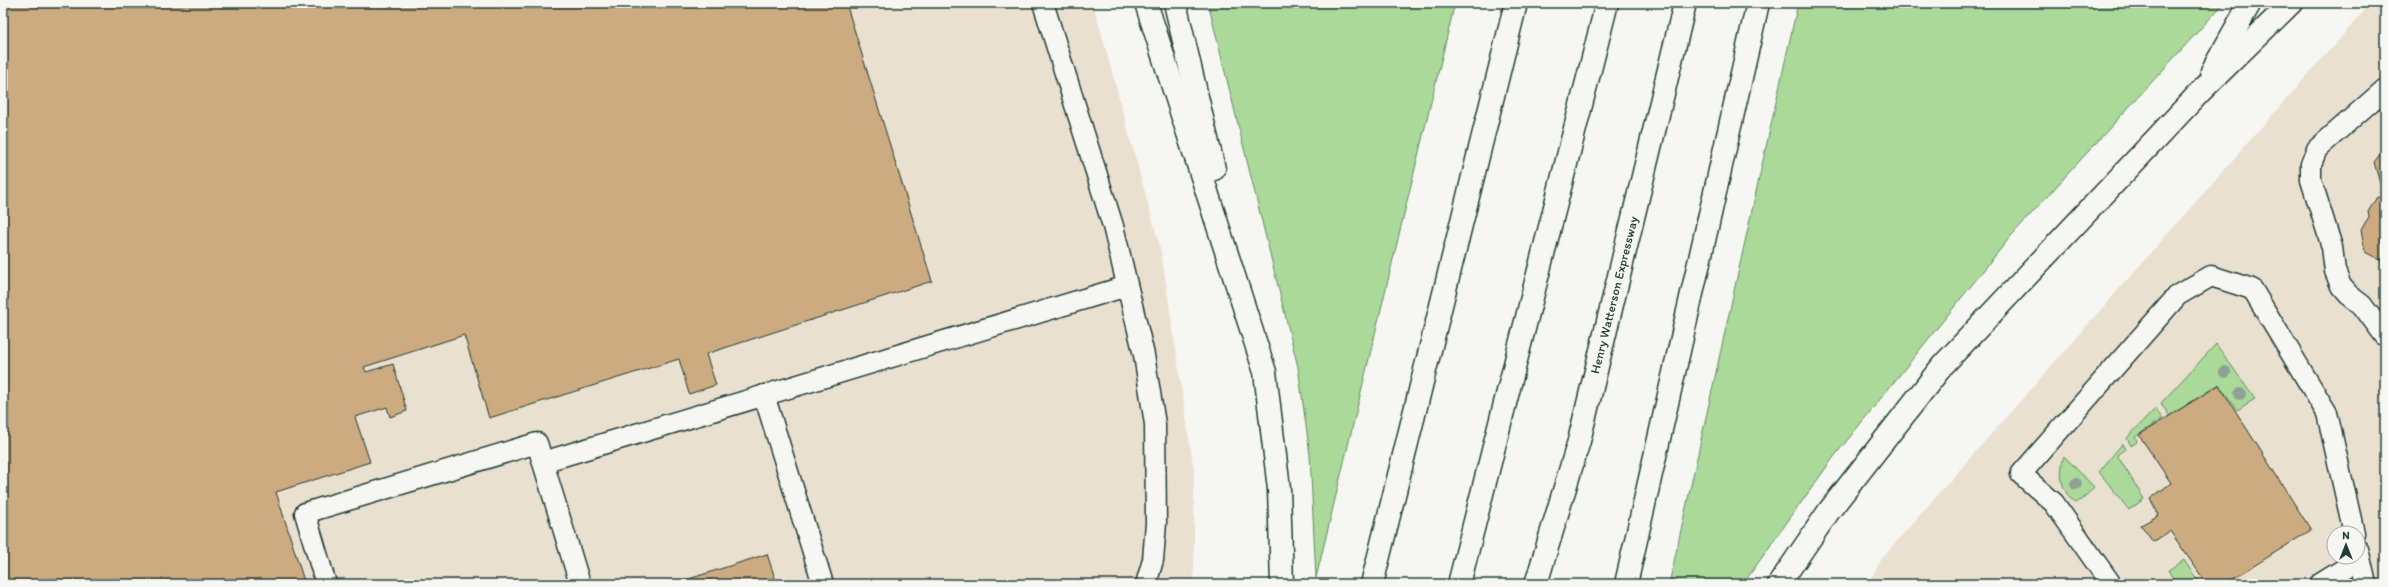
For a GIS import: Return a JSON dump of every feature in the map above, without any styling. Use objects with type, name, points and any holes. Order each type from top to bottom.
[{"type":"highway","points":[[1146,3],[1246,308],[1265,372],[1280,488],[1282,584]]},
{"type":"highway","points":[[1175,3],[1246,308]]},
{"type":"highway","points":[[1372,584],[1516,3]]},
{"type":"highway","points":[[1459,584],[1607,3]]},
{"type":"highway","name":"Henry Watterson Expressway","points":[[1536,584],[1579,441],[1685,3]]},
{"type":"highway","points":[[1626,584],[1758,3]]},
{"type":"highway","points":[[2201,91],[2250,3]]},
{"type":"highway","points":[[1779,584],[1829,511],[1943,365],[2201,91],[2291,3]]},
{"type":"lane","points":[[1043,3],[1112,226],[1144,355],[1155,424],[1156,523],[1153,560],[1146,584]]},
{"type":"lane","points":[[2385,89],[2317,149],[2311,164],[2311,180],[2332,247],[2335,271],[2341,286],[2349,295],[2362,305],[2385,336]]},
{"type":"lane","points":[[2111,584],[2054,503],[2021,474],[2178,295],[2211,276],[2252,288],[2327,413],[2352,525]]},
{"type":"lane","points":[[543,462],[1128,286]]},
{"type":"lane","points":[[764,396],[823,584]]},
{"type":"lane","points":[[326,584],[305,513],[538,443],[580,584]]},
{"type":"lane","points":[[1153,560],[1156,584]]},
{"type":"lane","points":[[2320,584],[2345,565]]},
{"type":"lane","points":[[2362,565],[2366,584]]},
{"type":"shaded area","points":[[3,3],[1093,3],[1161,251],[1194,471],[1194,584],[3,584]]},
{"type":"shaded area","points":[[2371,3],[2385,3],[2385,584],[1868,584],[1882,558]]},
{"type":"green space","points":[[1208,3],[1455,3],[1316,578],[1310,455],[1298,367]]},
{"type":"green space","points":[[1798,3],[2224,3],[2011,236],[1833,458],[1743,584],[1669,584]]},
{"type":"green space","points":[[2216,344],[2255,399],[2237,410],[2219,384],[2169,416],[2161,403]]},
{"type":"green space","points":[[2156,408],[2162,419],[2135,437],[2137,442],[2131,446],[2127,438]]},
{"type":"green space","points":[[2122,444],[2125,449],[2117,455],[2144,499],[2129,510],[2099,472]]},
{"type":"green space","points":[[2064,456],[2094,487],[2082,500],[2076,502],[2067,493],[2062,482],[2062,462]]},
{"type":"green space","points":[[2184,560],[2200,584],[2176,584],[2168,570]]},
{"type":"building","points":[[3,3],[846,3],[932,281],[706,354],[716,385],[689,394],[679,359],[489,418],[464,335],[364,367],[366,372],[393,364],[407,411],[390,417],[387,407],[355,417],[370,462],[276,492],[305,584],[3,584]]},
{"type":"building","points":[[2385,148],[2385,190],[2381,187],[2374,162]]},
{"type":"building","points":[[2377,197],[2384,199],[2385,197],[2384,262],[2365,252],[2361,229],[2369,217],[2368,212]]},
{"type":"building","points":[[2219,385],[2311,530],[2225,584],[2207,584],[2170,531],[2153,542],[2141,525],[2159,515],[2150,499],[2171,483],[2139,435]]},
{"type":"building","points":[[767,554],[777,584],[673,584]]}]
